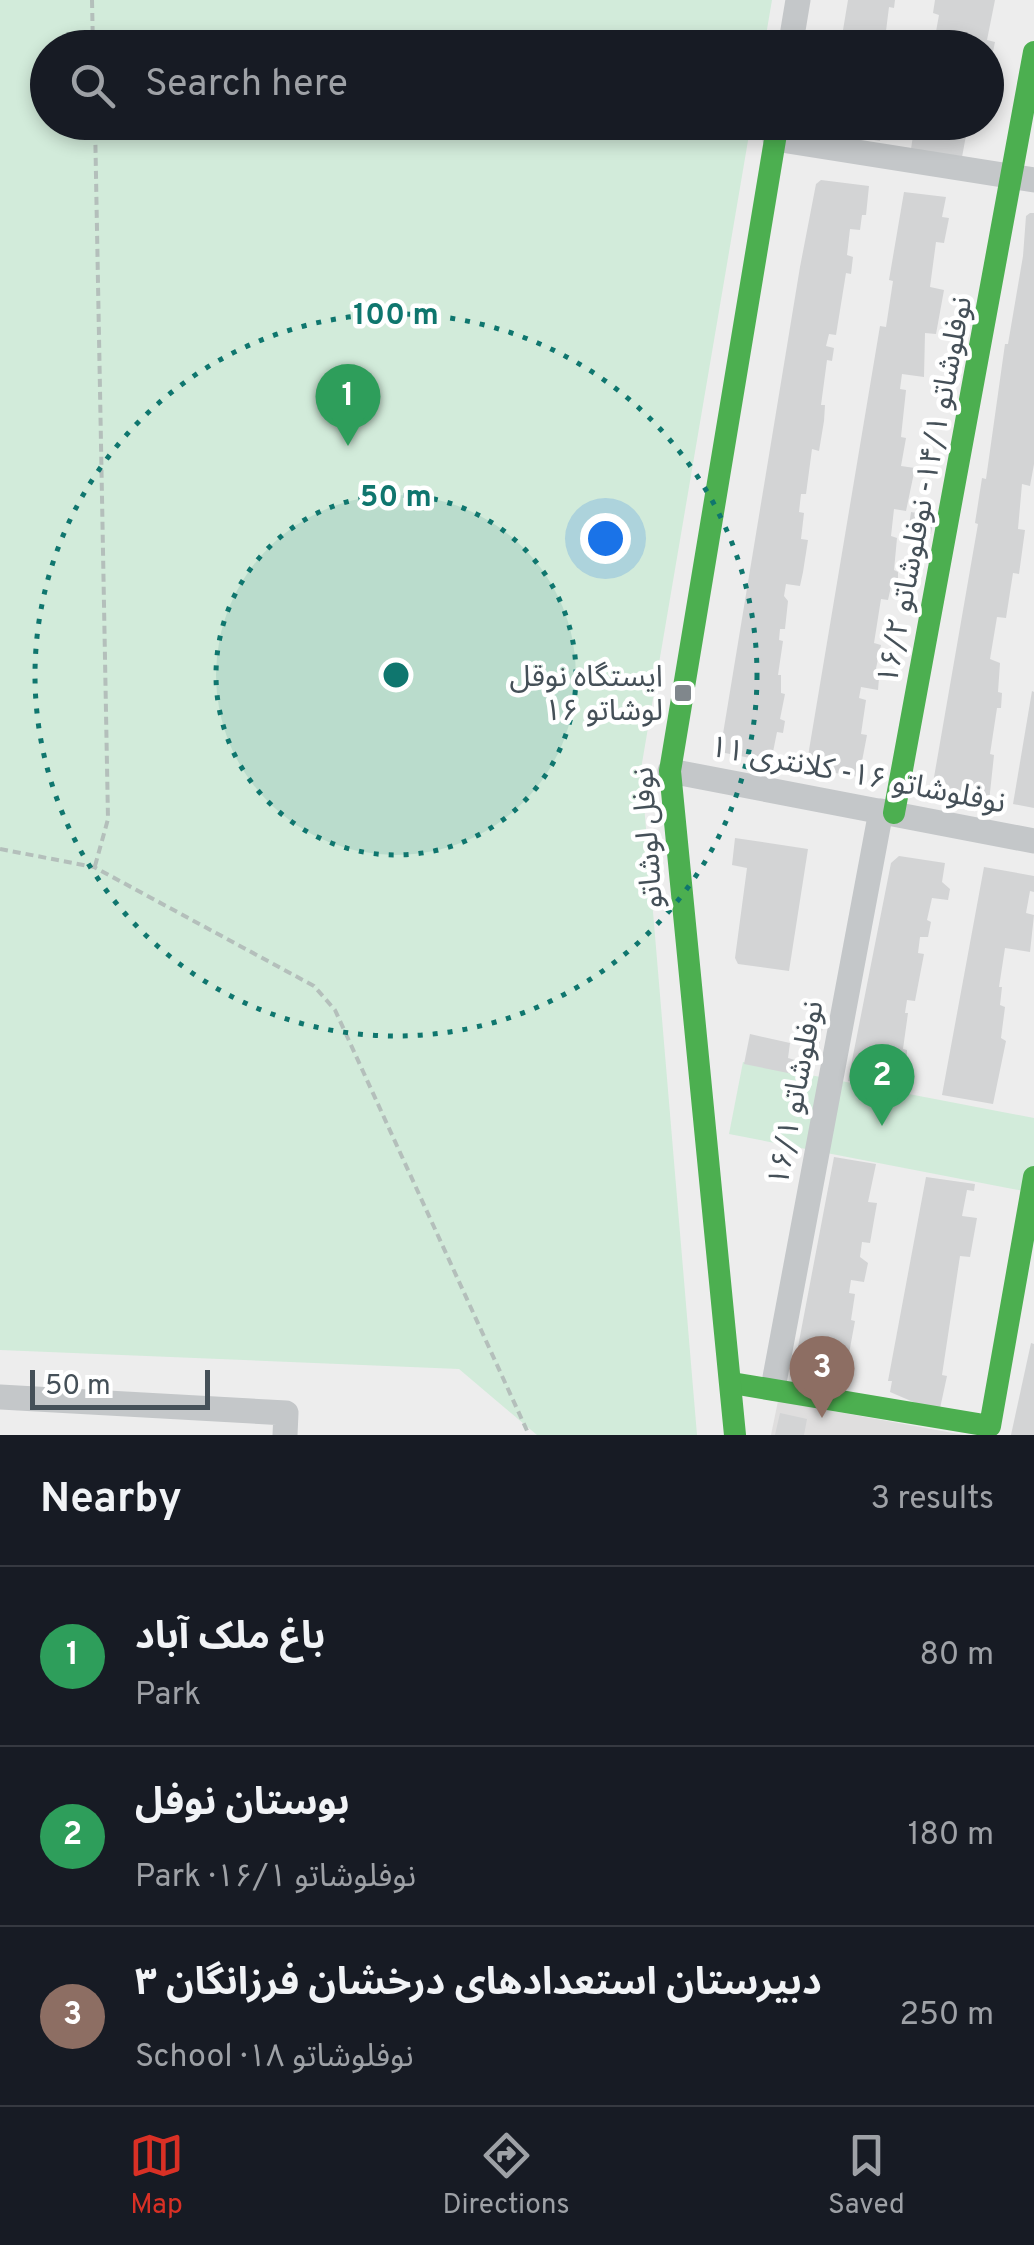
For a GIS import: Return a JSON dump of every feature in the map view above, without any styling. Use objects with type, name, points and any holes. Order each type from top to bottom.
[{"type":"street","points":[[793,30],[798,0]]},
{"type":"street","name":"نوفلوشاتو ۱۴/۱- نوفلوشاتو ۱۶/۲","points":[[888,812],[1024,178],[1034,52]]},
{"type":"street","name":"نوفل لوشاتو","points":[[735,1435],[670,771],[775,140]]},
{"type":"street","points":[[823,140],[1024,178]]},
{"type":"street","name":"نوفلوشاتو ۱۶- کلانتری ۱۱","points":[[670,771],[1034,840]]},
{"type":"street","name":"نوفلوشاتو ۱۶/۱","points":[[773,1388],[888,812]]},
{"type":"street","points":[[732,1383],[990,1426],[1034,1176]]},
{"type":"street","points":[[0,1397],[286,1413],[285,1435]]},
{"type":"path","points":[[92,0],[93,30]]},
{"type":"path","points":[[94,867],[108,818],[95,140]]},
{"type":"path","points":[[0,850],[94,867],[314,986],[335,1010],[529,1435]]},
{"type":"shaded area","points":[[778,1401],[964,1435],[771,1435]]},
{"type":"green space","points":[[0,0],[772,0],[767,30],[30,30],[30,140],[748,140],[641,769],[697,1435],[537,1435],[459,1369],[0,1350]]},
{"type":"green space","points":[[743,1062],[1034,1118],[1034,1193],[729,1134]]},
{"type":"building","points":[[848,0],[895,0],[894,8],[889,7],[886,30],[843,30]]},
{"type":"building","points":[[935,0],[995,0],[989,30],[936,30],[939,15],[933,13]]},
{"type":"building","points":[[912,140],[965,140],[962,157],[911,149]]},
{"type":"building","points":[[821,180],[869,186],[860,230],[850,229],[847,255],[853,257],[851,274],[846,273],[836,335],[829,334],[826,346],[834,348],[832,361],[827,360],[821,405],[825,405],[824,421],[819,451],[812,449],[806,494],[801,494],[799,512],[804,513],[801,539],[808,540],[803,572],[800,586],[786,584],[784,596],[788,601],[785,629],[780,629],[779,640],[783,641],[778,675],[781,693],[785,694],[780,719],[785,721],[783,733],[777,732],[771,762],[720,752],[800,267],[816,184]]},
{"type":"building","points":[[904,192],[946,197],[942,217],[949,218],[944,243],[936,242],[930,287],[944,290],[936,334],[925,333],[924,377],[902,374],[900,389],[906,390],[901,437],[906,438],[901,466],[915,468],[906,511],[894,509],[891,536],[897,538],[894,570],[898,572],[898,583],[892,582],[888,600],[881,599],[874,643],[881,645],[875,673],[879,678],[878,690],[861,687],[859,698],[866,700],[861,734],[867,735],[859,777],[806,768],[880,326],[886,327],[893,281],[889,280]]},
{"type":"building","points":[[1034,213],[1034,464],[1030,486],[1022,484],[1018,529],[1025,530],[1019,574],[1013,573],[1006,618],[997,617],[990,659],[1000,663],[998,692],[1002,693],[990,754],[994,755],[989,802],[942,794],[933,783],[978,524],[975,523],[982,478],[986,479],[1005,344],[1023,256],[1026,216]]},
{"type":"building","points":[[911,512],[934,516],[931,534],[908,532]]},
{"type":"building","points":[[1034,692],[1034,808],[1013,804]]},
{"type":"building","points":[[735,838],[808,849],[789,971],[738,964],[735,958],[747,868],[732,865]]},
{"type":"building","points":[[899,856],[945,863],[942,882],[950,889],[948,900],[932,898],[928,937],[920,937],[918,953],[924,954],[915,1001],[907,1000],[903,1049],[907,1050],[907,1068],[900,1089],[848,1081],[891,863]]},
{"type":"building","points":[[984,867],[1034,876],[1034,892],[1030,891],[1026,913],[1034,915],[1030,952],[1005,948],[999,987],[1000,1005],[1005,1007],[1001,1038],[1006,1041],[993,1104],[942,1095]]},
{"type":"building","points":[[805,1023],[823,1027],[818,1049],[801,1045]]},
{"type":"building","points":[[750,1034],[790,1043],[788,1058],[795,1060],[793,1074],[744,1064]]},
{"type":"building","points":[[834,1157],[876,1164],[868,1202],[877,1203],[870,1243],[862,1242],[860,1257],[868,1263],[864,1282],[851,1280],[849,1293],[855,1294],[851,1320],[855,1321],[848,1359],[839,1358],[839,1375],[846,1379],[843,1395],[790,1389]]},
{"type":"building","points":[[926,1177],[975,1184],[974,1191],[967,1190],[962,1216],[977,1218],[970,1257],[960,1256],[942,1375],[947,1376],[939,1413],[890,1392],[892,1381],[888,1381]]},
{"type":"building","points":[[1031,1343],[1034,1435],[1011,1435]]},
{"type":"building","points":[[780,1413],[807,1419],[804,1435],[775,1435]]},
{"type":"traffic: fast","points":[[894,813],[1034,52]]},
{"type":"traffic: fast","points":[[735,1435],[670,771],[775,140]]},
{"type":"traffic: fast","points":[[732,1383],[990,1426],[1034,1177]]},
{"type":"place","name":"باغ ملک آباد","points":[[348,446]]},
{"type":"place","name":"ایستگاه نوقل لوشاتو ۱۶","points":[[683,693]]},
{"type":"place","name":"بوستان نوفل","points":[[882,1126]]},
{"type":"place","name":"دبیرستان استعدادهای درخشان فرزانگان ۳","points":[[822,1418]]}]
